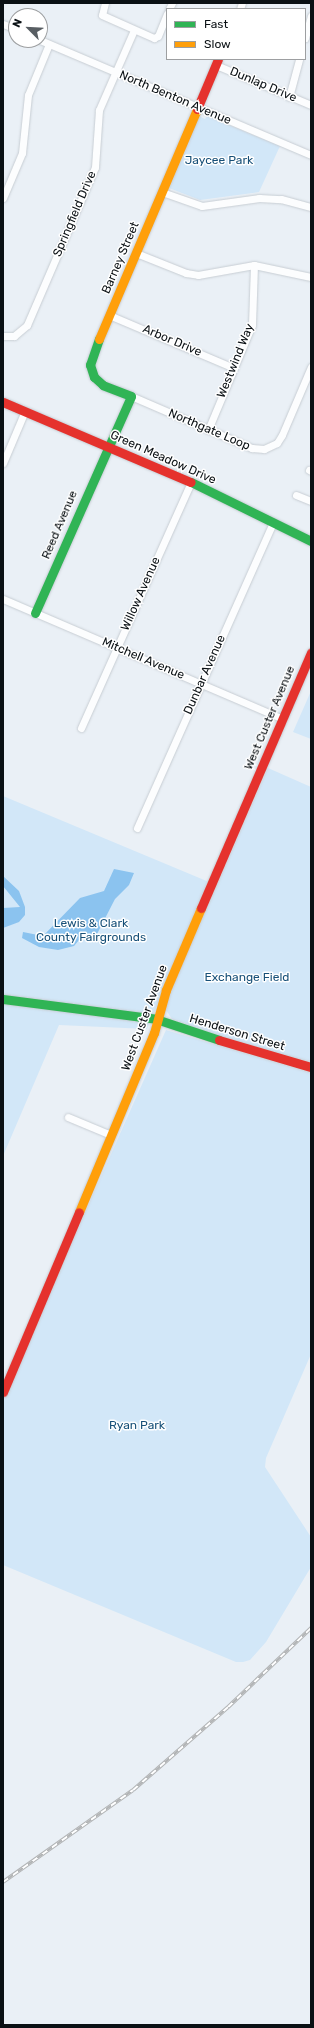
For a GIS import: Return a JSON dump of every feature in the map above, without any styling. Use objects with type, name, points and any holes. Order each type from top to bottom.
[{"type":"street","points":[[105,3],[102,15],[134,30],[156,38],[166,16]]},
{"type":"street","points":[[306,34],[311,16]]},
{"type":"street","name":"Springfield Drive","points":[[3,336],[14,336],[27,325],[95,167],[97,119],[134,30]]},
{"type":"street","points":[[3,198],[22,153],[28,94],[49,44]]},
{"type":"street","name":"North Benton Avenue","points":[[49,44],[311,155]]},
{"type":"street","points":[[289,96],[299,60]]},
{"type":"street","name":"Dunlap Drive","points":[[217,62],[311,106]]},
{"type":"street","name":"Barney Street","points":[[131,396],[103,385],[94,377],[90,366],[109,315],[217,62]]},
{"type":"street","points":[[162,192],[202,206],[259,198],[281,199],[311,207]]},
{"type":"street","points":[[136,252],[186,273],[198,275],[254,266],[311,277]]},
{"type":"street","name":"Westwind Way","points":[[208,430],[253,320],[254,266]]},
{"type":"street","name":"Arbor Drive","points":[[109,315],[234,368]]},
{"type":"street","name":"Northgate Loop","points":[[131,396],[252,448],[271,448],[282,436],[308,385],[311,367]]},
{"type":"street","points":[[109,447],[131,396]]},
{"type":"street","name":"Green Meadow Drive","points":[[3,402],[191,482],[311,541]]},
{"type":"street","points":[[3,463],[25,411]]},
{"type":"street","name":"Reed Avenue","points":[[36,613],[102,457],[109,447]]},
{"type":"street","name":"Willow Avenue","points":[[81,728],[191,482]]},
{"type":"street","points":[[296,495],[311,501]]},
{"type":"street","name":"Dunbar Avenue","points":[[137,828],[273,522]]},
{"type":"street","name":"Mitchell Avenue","points":[[3,599],[283,719]]},
{"type":"street","name":"West Custer Avenue","points":[[3,1392],[154,1033],[156,1019],[166,990],[311,653]]},
{"type":"street","name":"Henderson Street","points":[[3,999],[156,1019],[219,1040],[311,1067]]},
{"type":"street","points":[[68,1117],[111,1135]]},
{"type":"green space","name":"Jaycee Park","points":[[199,116],[205,119],[207,116],[280,146],[259,192],[200,200],[169,188]]},
{"type":"green space","points":[[311,691],[311,739],[293,732]]},
{"type":"green space","name":"Exchange Field","points":[[268,768],[311,787],[311,1062],[228,1039],[172,1019],[166,1010],[170,993]]},
{"type":"green space","name":"Lewis & Clark County Fairgrounds","points":[[3,796],[209,882],[147,1029],[59,1025],[3,1156]]},
{"type":"green space","name":"Ryan Park","points":[[166,1030],[311,1073],[311,1354],[266,1458],[265,1467],[311,1537],[311,1567],[266,1642],[250,1660],[243,1662],[236,1662],[3,1565],[3,1398]]},
{"type":"water","points":[[114,869],[134,873],[129,885],[115,899],[96,936],[79,940],[74,946],[58,950],[39,947],[22,938],[23,932],[43,936],[80,898],[104,891]]},
{"type":"water","points":[[3,876],[19,891],[25,907],[25,915],[19,922],[3,928],[3,908],[20,907],[3,886]]},
{"type":"railway","points":[[3,1882],[133,1790],[228,1707],[311,1628]]},
{"type":"traffic: fast","points":[[35,613],[131,396],[103,385],[94,377],[90,365],[99,339]]},
{"type":"traffic: fast","points":[[191,482],[311,541]]},
{"type":"traffic: fast","points":[[3,999],[156,1019],[219,1040]]},
{"type":"traffic: slow","points":[[99,339],[197,109]]},
{"type":"traffic: slow","points":[[79,1212],[154,1033],[166,990],[201,908]]},
{"type":"traffic: jam","points":[[197,109],[218,60]]},
{"type":"traffic: jam","points":[[3,402],[191,482]]},
{"type":"traffic: jam","points":[[201,908],[311,653]]},
{"type":"traffic: jam","points":[[219,1040],[311,1067]]},
{"type":"traffic: jam","points":[[3,1392],[79,1212]]}]
